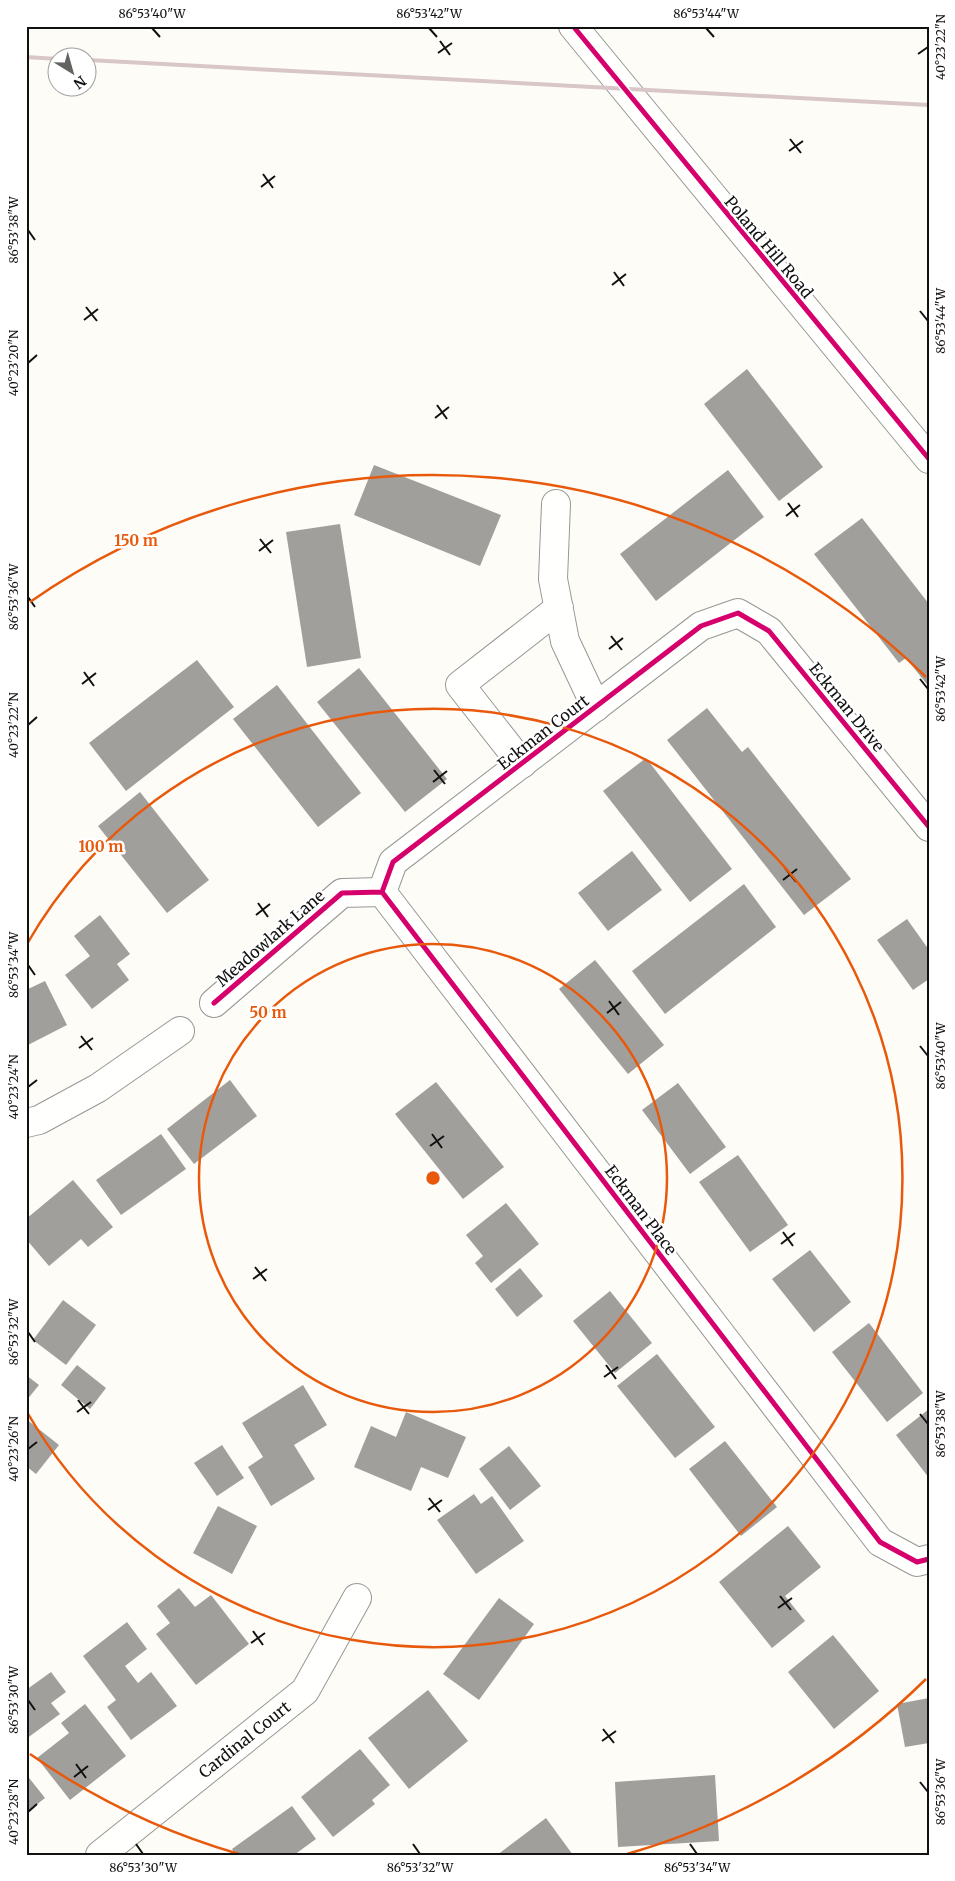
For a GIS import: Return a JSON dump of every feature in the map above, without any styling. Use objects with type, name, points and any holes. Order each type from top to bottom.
[{"type":"street","name":"Poland Hill Road","points":[[572,26],[929,459]]},
{"type":"street","points":[[556,504],[553,579],[558,608],[565,641],[596,707]]},
{"type":"street","points":[[522,764],[460,685],[558,608]]},
{"type":"street","name":"Eckman Court","points":[[382,892],[393,862],[701,626],[738,612]]},
{"type":"street","name":"Eckman Drive","points":[[738,612],[769,631],[925,813]]},
{"type":"street","name":"Meadowlark Lane","points":[[214,1003],[342,893],[382,892]]},
{"type":"street","name":"Eckman Place","points":[[382,892],[880,1542],[923,1560]]},
{"type":"street","points":[[26,1123],[39,1120],[98,1088],[180,1031]]},
{"type":"street","name":"Cardinal Court","points":[[100,1855],[306,1691],[357,1598]]},
{"type":"building","points":[[747,369],[823,467],[779,501],[704,404]]},
{"type":"building","points":[[374,465],[501,515],[480,566],[354,515]]},
{"type":"building","points":[[728,470],[764,517],[656,601],[620,554]]},
{"type":"building","points":[[862,518],[929,604],[929,687],[906,658],[899,663],[814,554]]},
{"type":"building","points":[[340,524],[361,658],[307,667],[286,532]]},
{"type":"building","points":[[197,660],[234,707],[126,791],[89,743]]},
{"type":"building","points":[[359,668],[447,779],[405,812],[317,702]]},
{"type":"building","points":[[277,685],[361,793],[318,827],[233,719]]},
{"type":"building","points":[[707,708],[742,752],[748,747],[851,879],[804,915],[667,740]]},
{"type":"building","points":[[646,758],[732,869],[690,902],[603,791]]},
{"type":"building","points":[[140,792],[209,880],[167,913],[98,826]]},
{"type":"building","points":[[632,851],[662,890],[608,931],[578,893]]},
{"type":"building","points":[[744,884],[776,927],[665,1014],[632,971]]},
{"type":"building","points":[[100,915],[130,954],[117,964],[129,980],[92,1009],[65,975],[90,956],[74,936]]},
{"type":"building","points":[[907,919],[929,950],[929,979],[913,990],[877,940]]},
{"type":"building","points":[[595,960],[664,1045],[628,1074],[559,989]]},
{"type":"building","points":[[45,981],[67,1025],[26,1046],[26,990]]},
{"type":"building","points":[[230,1080],[257,1116],[194,1164],[167,1129]]},
{"type":"building","points":[[436,1082],[504,1167],[463,1199],[395,1114]]},
{"type":"building","points":[[678,1083],[726,1147],[690,1174],[642,1110]]},
{"type":"building","points":[[161,1134],[186,1169],[121,1215],[96,1180]]},
{"type":"building","points":[[738,1155],[788,1225],[750,1252],[699,1182]]},
{"type":"building","points":[[73,1180],[113,1227],[88,1247],[81,1239],[49,1266],[26,1239],[26,1219]]},
{"type":"building","points":[[506,1203],[539,1244],[491,1283],[475,1263],[483,1256],[466,1235]]},
{"type":"building","points":[[810,1250],[851,1302],[814,1332],[772,1279]]},
{"type":"building","points":[[520,1268],[543,1296],[517,1317],[495,1289]]},
{"type":"building","points":[[610,1291],[652,1343],[615,1373],[573,1321]]},
{"type":"building","points":[[63,1300],[96,1325],[66,1365],[33,1340]]},
{"type":"building","points":[[869,1323],[923,1393],[887,1422],[832,1352]]},
{"type":"building","points":[[657,1354],[715,1427],[675,1458],[617,1386]]},
{"type":"building","points":[[77,1365],[106,1388],[90,1409],[61,1385]]},
{"type":"building","points":[[26,1375],[39,1385],[26,1401]]},
{"type":"building","points":[[303,1385],[327,1425],[294,1445],[315,1479],[271,1506],[248,1467],[263,1457],[242,1423]]},
{"type":"building","points":[[929,1409],[929,1478],[896,1435]]},
{"type":"building","points":[[406,1412],[466,1437],[448,1478],[421,1467],[411,1491],[354,1467],[371,1426],[396,1437]]},
{"type":"building","points":[[26,1419],[59,1445],[36,1474],[26,1466]]},
{"type":"building","points":[[725,1441],[777,1507],[741,1536],[689,1469]]},
{"type":"building","points":[[222,1445],[244,1478],[217,1496],[194,1463]]},
{"type":"building","points":[[509,1446],[541,1486],[510,1510],[479,1469]]},
{"type":"building","points":[[474,1494],[481,1504],[492,1496],[524,1541],[476,1574],[437,1520]]},
{"type":"building","points":[[218,1506],[257,1526],[232,1574],[193,1553]]},
{"type":"building","points":[[788,1526],[821,1567],[785,1596],[805,1621],[772,1648],[719,1582]]},
{"type":"building","points":[[179,1588],[195,1607],[211,1595],[249,1644],[196,1685],[156,1634],[170,1623],[157,1606]]},
{"type":"building","points":[[499,1598],[534,1624],[479,1700],[443,1674]]},
{"type":"building","points":[[127,1622],[147,1649],[125,1666],[138,1683],[151,1672],[177,1706],[131,1740],[107,1707],[116,1700],[83,1656]]},
{"type":"building","points":[[833,1635],[879,1691],[834,1729],[788,1672]]},
{"type":"building","points":[[51,1672],[66,1692],[51,1703],[60,1714],[26,1739],[26,1690]]},
{"type":"building","points":[[428,1690],[468,1741],[409,1789],[368,1738]]},
{"type":"building","points":[[929,1698],[929,1743],[905,1747],[897,1704]]},
{"type":"building","points":[[85,1704],[126,1756],[70,1800],[37,1758],[69,1733],[61,1723]]},
{"type":"building","points":[[360,1749],[390,1785],[372,1800],[375,1804],[333,1837],[301,1797]]},
{"type":"building","points":[[26,1774],[45,1798],[26,1813]]},
{"type":"building","points":[[715,1775],[719,1841],[618,1847],[615,1782]]},
{"type":"building","points":[[292,1806],[316,1839],[294,1855],[236,1855],[232,1849]]},
{"type":"building","points":[[546,1818],[573,1855],[497,1855]]},
{"type":"railway","points":[[26,57],[48,58]]},
{"type":"railway","points":[[98,61],[929,105]]},
{"type":"cycle path","points":[[573,26],[929,459]]},
{"type":"cycle path","points":[[382,892],[393,862],[701,626],[738,613],[769,631],[929,827]]},
{"type":"cycle path","points":[[214,1003],[342,893],[382,892],[880,1542],[917,1562],[929,1559]]}]
